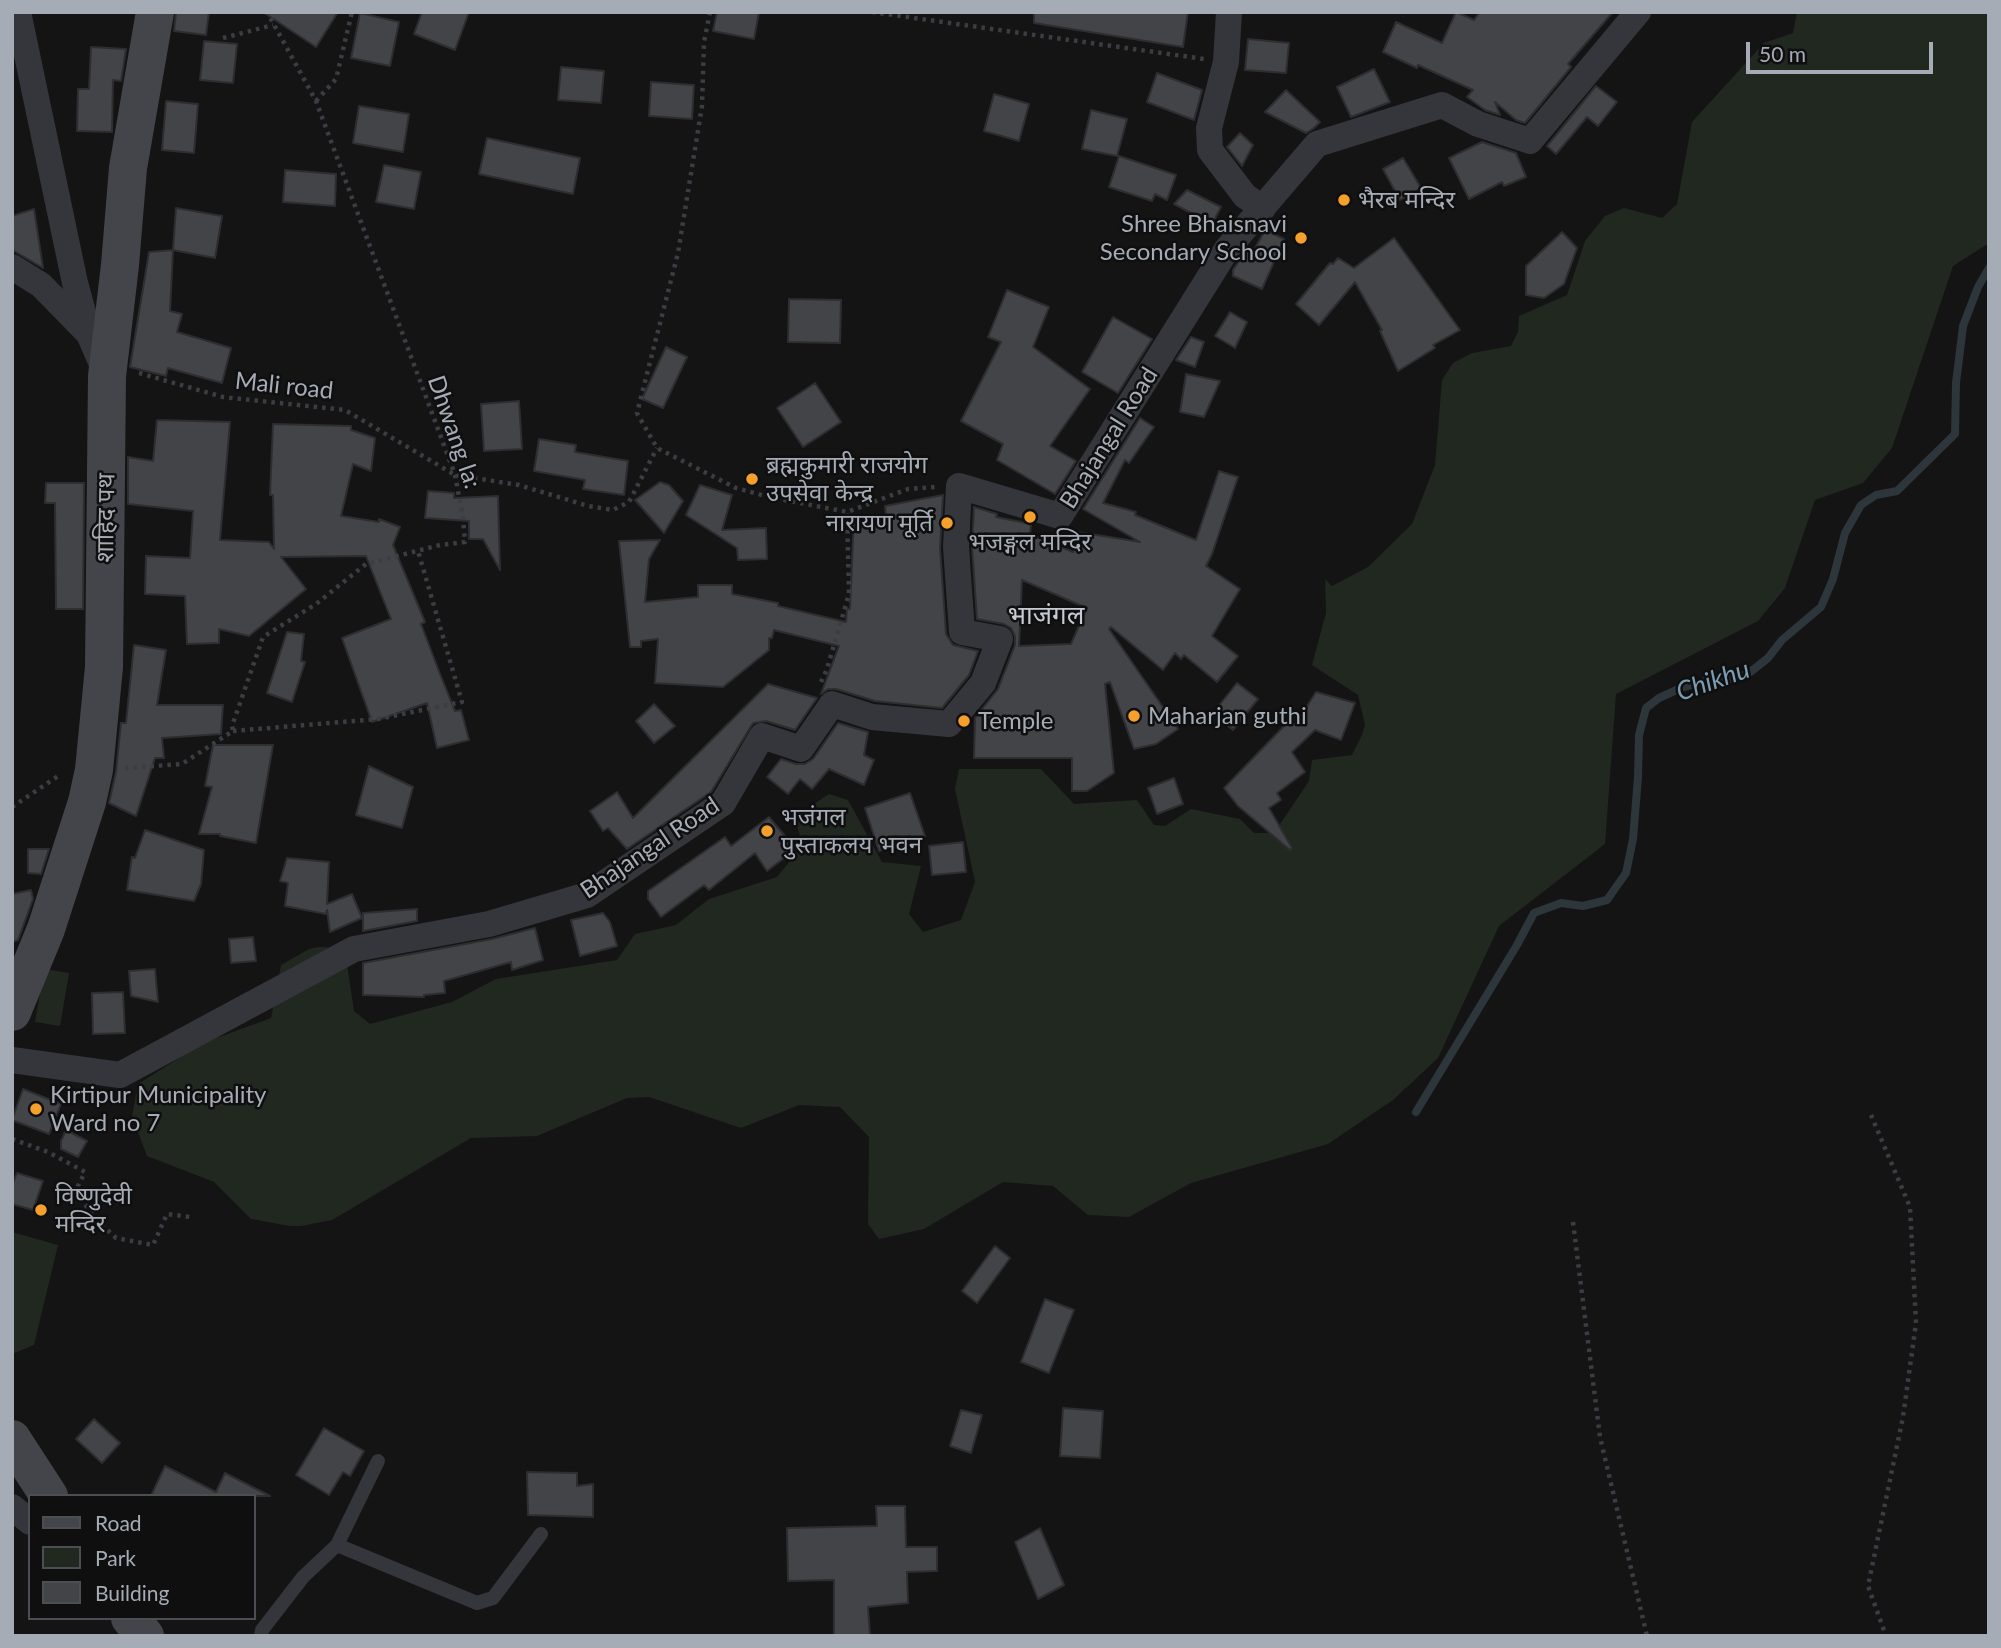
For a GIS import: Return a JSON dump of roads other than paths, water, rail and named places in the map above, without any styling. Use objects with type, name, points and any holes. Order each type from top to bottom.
[{"type":"street","points":[[18,12],[75,283],[102,356]]},
{"type":"street","name":"शाहिद पथ","points":[[12,1012],[46,929],[87,802],[94,770],[104,667],[102,356],[128,168],[155,12]]},
{"type":"street","points":[[1229,12],[1226,62],[1216,92],[1209,128],[1210,150],[1245,196],[1263,208]]},
{"type":"street","name":"Bhajangal Road","points":[[12,1060],[120,1075],[354,948],[489,924],[587,895],[723,803],[762,736],[801,749],[832,704],[872,717],[949,724],[983,683],[1000,639],[962,632],[956,547],[959,486],[1060,516],[1227,249],[1317,144],[1442,105],[1478,124],[1530,141],[1638,12]]},
{"type":"street","points":[[12,267],[41,285],[102,356]]},
{"type":"street","points":[[12,1439],[48,1494]]},
{"type":"street","points":[[12,1507],[28,1520]]},
{"type":"street","points":[[133,1620],[145,1636]]},
{"type":"lane","points":[[261,1636],[262,1630],[303,1577],[337,1545],[378,1461]]},
{"type":"lane","points":[[337,1545],[477,1603],[493,1598],[541,1534]]},
{"type":"waterway","name":"Chikhu","points":[[1416,1112],[1534,913],[1561,903],[1583,906],[1607,900],[1626,873],[1633,839],[1639,735],[1646,708],[1659,698],[1681,688],[1708,680],[1732,679],[1749,673],[1768,658],[1782,640],[1821,607],[1833,579],[1845,533],[1861,505],[1876,495],[1897,491],[1955,434],[1956,383],[1963,326],[1978,287],[1989,268]]},
{"type":"place","name":"भैरब मन्दिर","points":[[1344,200]]},
{"type":"place","name":"Shree Bhaisnavi Secondary School","points":[[1301,238]]},
{"type":"place","name":"ब्रह्मकुमारी राजयोग उपसेवा केन्द्र","points":[[752,479]]},
{"type":"place","name":"भजङ्गल मन्दिर","points":[[1030,517]]},
{"type":"place","name":"नारायण मूर्ति","points":[[947,523]]},
{"type":"place","name":"Maharjan guthi","points":[[1134,716]]},
{"type":"place","name":"Temple","points":[[964,721]]},
{"type":"place","name":"भजंगल पुस्ताकलय भवन","points":[[767,831]]},
{"type":"place","name":"Kirtipur Municipality Ward no 7","points":[[36,1109]]},
{"type":"place","name":"विष्णुदेवी मन्दिर","points":[[41,1210]]},
{"type":"district","name":"भाजंगल","points":[[1046,616]]}]
